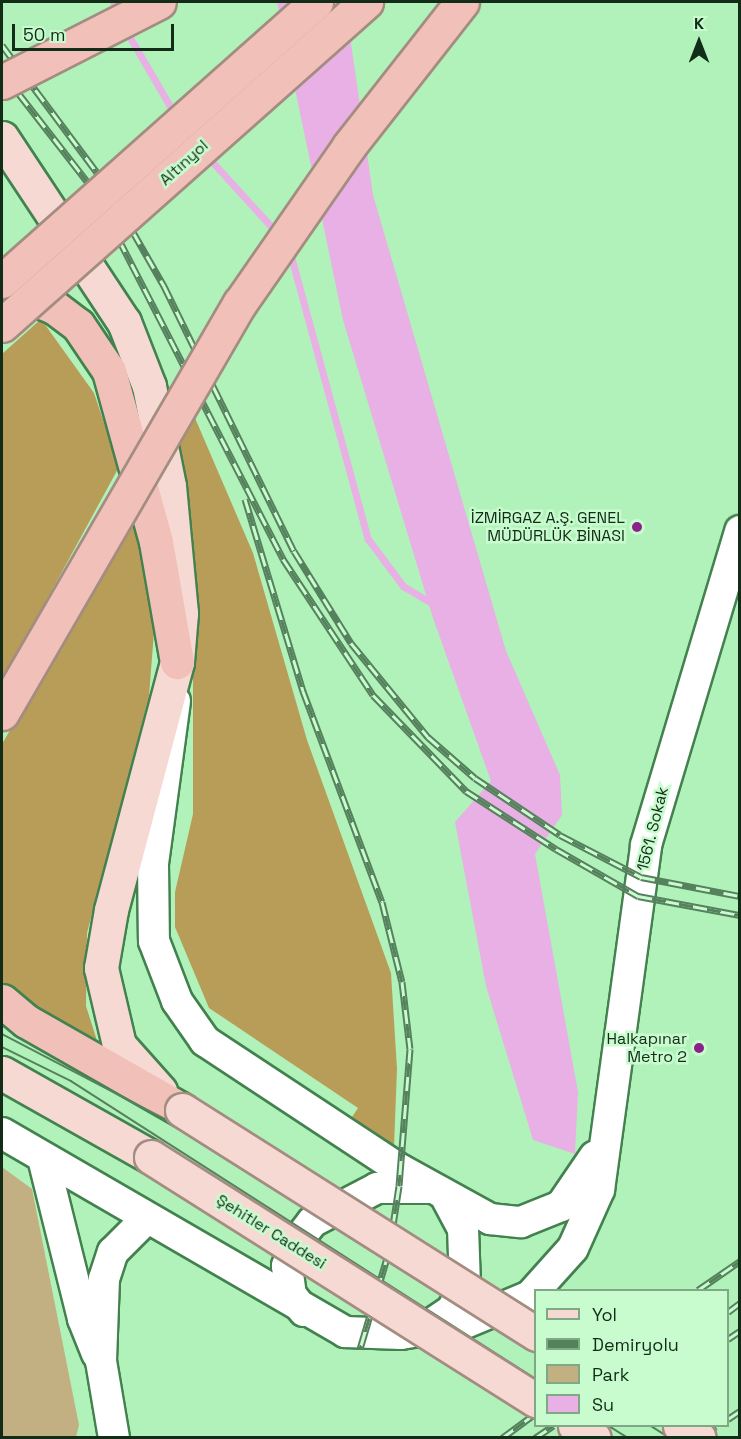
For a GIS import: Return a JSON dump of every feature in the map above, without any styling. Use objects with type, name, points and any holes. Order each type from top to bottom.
[{"type":"highway","points":[[2,82],[159,2]]},
{"type":"highway","name":"Altınyol","points":[[2,281],[316,2]]},
{"type":"highway","name":"Altınyol","points":[[2,325],[366,2]]},
{"type":"highway","points":[[2,713],[240,303],[349,146],[462,2]]},
{"type":"highway","points":[[2,288],[54,307],[78,325],[109,371],[156,542],[177,662]]},
{"type":"highway","points":[[2,1001],[26,1021],[182,1110]]},
{"type":"main road","points":[[2,138],[124,322],[148,387],[178,564],[173,746],[152,904],[154,941],[168,985],[191,1023],[223,1057],[438,1192],[490,1219],[535,1218],[571,1197],[607,1135]]},
{"type":"main road","name":"1561. Sokak","points":[[415,1332],[493,1316],[543,1283],[573,1248],[595,1201],[607,1135],[645,845],[740,531]]},
{"type":"main road","points":[[177,662],[111,910],[101,968],[119,1045],[182,1110],[534,1333]]},
{"type":"main road","name":"Şehitler Caddesi","points":[[2,1073],[151,1157],[534,1399]]},
{"type":"main road","points":[[2,1133],[309,1315],[355,1333],[415,1332],[452,1310],[465,1285],[463,1229],[438,1192]]},
{"type":"main road","points":[[43,1158],[83,1319],[101,1361]]},
{"type":"main road","points":[[309,1315],[291,1295],[286,1277],[295,1244],[312,1222],[376,1188],[438,1192]]},
{"type":"main road","points":[[114,1437],[101,1361],[104,1279],[113,1252],[146,1219]]},
{"type":"main road","points":[[578,1427],[594,1437]]},
{"type":"main road","points":[[683,1427],[699,1437]]},
{"type":"green space","points":[[2,1167],[32,1189],[79,1425],[76,1437],[2,1437]]},
{"type":"shaded area","points":[[41,319],[94,393],[119,467],[2,682],[2,354]]},
{"type":"shaded area","points":[[195,418],[253,553],[307,740],[391,973],[397,1069],[394,1147],[352,1117],[358,1108],[209,1008],[175,927],[175,892],[193,814],[193,533],[172,449]]},
{"type":"shaded area","points":[[132,520],[141,543],[154,632],[149,696],[87,933],[86,1006],[100,1050],[24,1006],[2,983],[2,744]]},
{"type":"water","points":[[277,2],[345,2],[373,195],[506,651],[560,775],[562,815],[535,854],[578,1092],[575,1154],[533,1140],[486,986],[455,822],[491,781],[433,618],[343,320]]},
{"type":"waterway","points":[[113,2],[118,13]]},
{"type":"waterway","points":[[125,29],[175,115]]},
{"type":"waterway","points":[[206,155],[277,233]]},
{"type":"waterway","points":[[289,249],[368,539],[403,586],[435,605]]},
{"type":"tram line","points":[[2,1034],[173,1123],[534,1352]]},
{"type":"tram line","points":[[2,1047],[71,1081],[534,1378]]},
{"type":"tram line","points":[[611,1427],[628,1438]]},
{"type":"tram line","points":[[653,1427],[670,1438]]},
{"type":"railway","points":[[2,45],[105,183],[164,286],[294,551],[351,643],[428,737],[475,778],[560,835],[641,877],[740,896]]},
{"type":"railway","points":[[2,72],[93,189],[283,559],[373,695],[466,791],[556,849],[638,896],[740,915]]},
{"type":"railway","points":[[245,499],[303,691],[382,902],[402,982],[410,1049],[399,1186],[389,1251],[360,1349]]},
{"type":"railway","points":[[699,1289],[740,1261]]},
{"type":"railway","points":[[729,1311],[740,1303]]},
{"type":"railway","points":[[729,1338],[740,1331]]},
{"type":"railway","points":[[729,1418],[740,1411]]},
{"type":"railway","points":[[502,1438],[534,1414]]},
{"type":"railway","points":[[535,1438],[552,1427]]},
{"type":"railway","points":[[580,1438],[596,1427]]},
{"type":"railway","points":[[697,1438],[714,1427]]},
{"type":"place","name":"İZMİRGAZ A.Ş. GENEL MÜDÜRLÜK BİNASI","points":[[637,527]]},
{"type":"place","name":"Halkapınar Metro 2","points":[[699,1048]]}]
